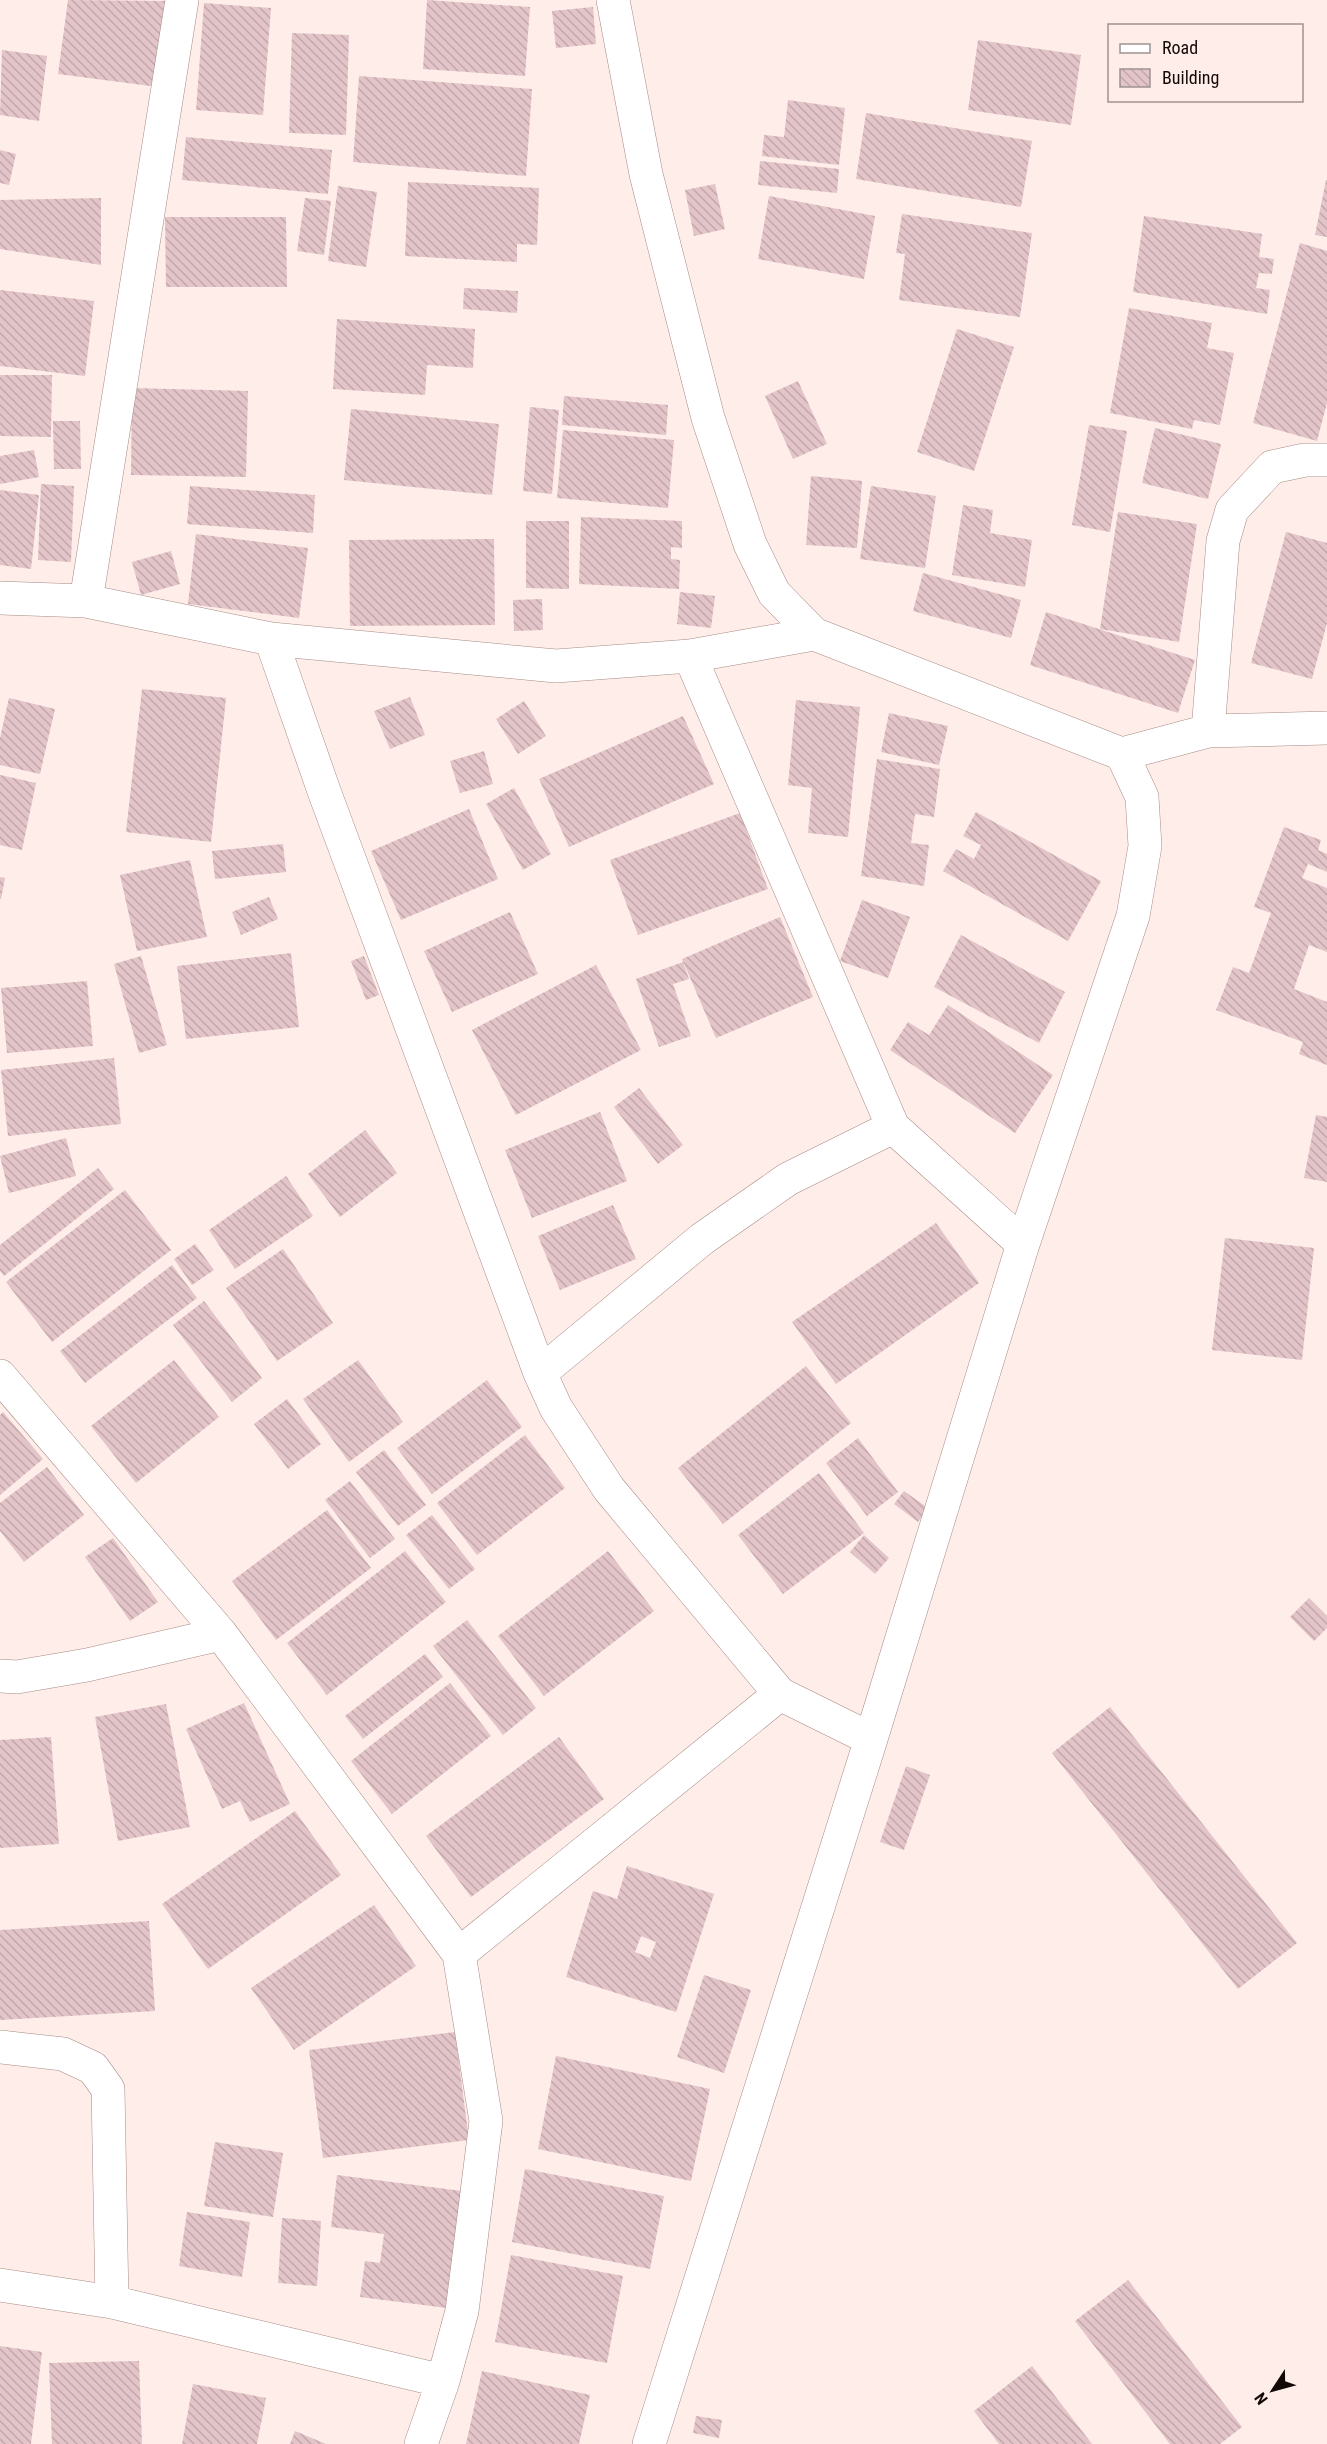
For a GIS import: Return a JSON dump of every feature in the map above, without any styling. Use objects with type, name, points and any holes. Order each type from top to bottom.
[{"type":"street","points":[[86,601],[182,0]]},
{"type":"street","points":[[613,0],[646,174],[708,418],[750,544],[774,593],[814,634],[1122,754],[1208,731],[1327,728]]},
{"type":"street","points":[[1208,731],[1222,541],[1232,510],[1272,467],[1305,460],[1327,460]]},
{"type":"street","points":[[0,598],[86,601],[270,639],[556,666],[690,656],[814,634]]},
{"type":"street","points":[[270,639],[328,802],[540,1373],[556,1408],[609,1489],[780,1694],[871,1739]]},
{"type":"street","points":[[690,656],[893,1127],[1023,1244]]},
{"type":"street","points":[[648,2444],[871,1739],[1023,1244],[1133,916],[1145,846],[1142,797],[1122,754]]},
{"type":"street","points":[[540,1373],[711,1232],[788,1179],[893,1127]]},
{"type":"street","points":[[0,1376],[221,1634],[459,1954],[486,2121],[462,2311],[443,2381],[421,2444]]},
{"type":"street","points":[[0,1676],[17,1677],[87,1665],[221,1634]]},
{"type":"street","points":[[459,1954],[780,1694]]},
{"type":"street","points":[[0,2047],[63,2054],[93,2068],[108,2089],[112,2302]]},
{"type":"street","points":[[0,2285],[112,2302],[443,2381]]},
{"type":"building","points":[[68,0],[168,1],[158,87],[58,74]]},
{"type":"building","points":[[427,0],[530,7],[525,76],[423,69]]},
{"type":"building","points":[[204,3],[271,8],[263,115],[196,110]]},
{"type":"building","points":[[593,7],[596,44],[556,48],[552,11]]},
{"type":"building","points":[[292,33],[349,35],[346,135],[289,133]]},
{"type":"building","points":[[978,40],[1081,55],[1071,125],[968,110]]},
{"type":"building","points":[[2,50],[47,56],[39,121],[0,115]]},
{"type":"building","points":[[359,76],[532,89],[526,176],[353,162]]},
{"type":"building","points":[[788,100],[845,108],[839,165],[762,156],[764,135],[784,137]]},
{"type":"building","points":[[866,113],[1032,141],[1021,207],[856,179]]},
{"type":"building","points":[[186,137],[332,150],[328,194],[182,180]]},
{"type":"building","points":[[0,150],[16,154],[9,185],[0,183]]},
{"type":"building","points":[[760,161],[839,169],[837,193],[758,185]]},
{"type":"building","points":[[1327,180],[1327,237],[1315,235]]},
{"type":"building","points":[[408,182],[539,188],[537,245],[517,244],[517,262],[405,256]]},
{"type":"building","points":[[715,184],[725,229],[694,236],[685,190]]},
{"type":"building","points":[[338,186],[377,192],[366,267],[328,261]]},
{"type":"building","points":[[769,196],[875,216],[864,279],[758,259]]},
{"type":"building","points":[[101,198],[101,265],[0,249],[0,200]]},
{"type":"building","points":[[305,198],[331,201],[324,255],[297,251]]},
{"type":"building","points":[[902,214],[1032,233],[1020,317],[899,300],[905,254],[896,253]]},
{"type":"building","points":[[1144,216],[1262,234],[1259,257],[1274,259],[1272,274],[1259,273],[1256,288],[1270,290],[1267,314],[1133,292]]},
{"type":"building","points":[[165,217],[286,217],[287,287],[166,287]]},
{"type":"building","points":[[1300,243],[1327,251],[1327,403],[1317,441],[1253,423]]},
{"type":"building","points":[[464,288],[518,291],[517,313],[463,309]]},
{"type":"building","points":[[0,290],[94,301],[85,376],[0,366]]},
{"type":"building","points":[[1129,308],[1212,323],[1207,348],[1234,353],[1220,425],[1194,420],[1192,429],[1110,413]]},
{"type":"building","points":[[337,319],[475,329],[473,368],[427,365],[425,395],[333,389]]},
{"type":"building","points":[[957,329],[1014,347],[974,471],[917,452]]},
{"type":"building","points":[[0,375],[52,375],[51,437],[0,436]]},
{"type":"building","points":[[798,381],[827,444],[793,459],[765,396]]},
{"type":"building","points":[[132,388],[248,391],[246,477],[131,475]]},
{"type":"building","points":[[564,396],[668,405],[666,435],[562,425]]},
{"type":"building","points":[[530,407],[559,410],[552,494],[523,491]]},
{"type":"building","points":[[351,409],[499,424],[492,495],[344,480]]},
{"type":"building","points":[[53,421],[80,421],[81,469],[54,469]]},
{"type":"building","points":[[1089,425],[1127,431],[1110,532],[1072,525]]},
{"type":"building","points":[[1155,428],[1221,444],[1208,499],[1142,483]]},
{"type":"building","points":[[563,430],[674,440],[668,508],[557,498]]},
{"type":"building","points":[[34,450],[39,477],[0,484],[0,456]]},
{"type":"building","points":[[811,476],[862,481],[857,548],[806,545]]},
{"type":"building","points":[[41,484],[74,486],[71,562],[38,560]]},
{"type":"building","points":[[190,486],[315,495],[313,533],[187,524]]},
{"type":"building","points":[[871,486],[936,496],[925,568],[860,559]]},
{"type":"building","points":[[0,490],[39,495],[31,569],[0,565]]},
{"type":"building","points":[[963,505],[993,510],[990,533],[1032,540],[1025,587],[952,575]]},
{"type":"building","points":[[1118,512],[1197,524],[1179,642],[1100,629]]},
{"type":"building","points":[[581,517],[682,521],[682,548],[671,547],[671,559],[680,560],[679,589],[579,584]]},
{"type":"building","points":[[526,521],[569,521],[569,589],[526,588]]},
{"type":"building","points":[[1286,532],[1327,543],[1327,623],[1312,679],[1251,663]]},
{"type":"building","points":[[196,534],[308,548],[299,618],[188,604]]},
{"type":"building","points":[[494,539],[495,625],[350,626],[349,540]]},
{"type":"building","points":[[171,551],[180,584],[141,595],[132,562]]},
{"type":"building","points":[[923,573],[1021,600],[1011,638],[913,611]]},
{"type":"building","points":[[680,592],[715,596],[711,628],[677,624]]},
{"type":"building","points":[[542,599],[543,630],[514,631],[513,600]]},
{"type":"building","points":[[1046,612],[1195,660],[1178,713],[1030,665]]},
{"type":"building","points":[[142,689],[226,698],[211,842],[126,832]]},
{"type":"building","points":[[410,697],[425,735],[390,749],[374,711]]},
{"type":"building","points":[[9,698],[55,709],[40,774],[0,765],[0,738]]},
{"type":"building","points":[[796,700],[860,707],[848,837],[808,833],[812,788],[788,785]]},
{"type":"building","points":[[524,701],[546,736],[518,754],[496,719]]},
{"type":"building","points":[[889,713],[948,726],[939,765],[881,752]]},
{"type":"building","points":[[683,716],[714,784],[569,847],[539,779]]},
{"type":"building","points":[[484,751],[493,784],[460,793],[450,761]]},
{"type":"building","points":[[877,759],[940,769],[934,817],[915,814],[911,843],[929,845],[924,886],[861,876]]},
{"type":"building","points":[[0,775],[36,783],[22,850],[0,845]]},
{"type":"building","points":[[514,788],[551,854],[523,870],[486,804]]},
{"type":"building","points":[[469,809],[498,879],[401,920],[371,851]]},
{"type":"building","points":[[976,812],[1101,881],[1068,941],[943,871],[956,849],[974,859],[981,845],[963,836]]},
{"type":"building","points":[[740,813],[768,889],[638,935],[610,860]]},
{"type":"building","points":[[1284,827],[1321,840],[1318,850],[1327,854],[1327,872],[1308,864],[1302,878],[1327,888],[1327,952],[1309,945],[1294,989],[1327,1002],[1327,1065],[1299,1054],[1303,1042],[1216,1010],[1233,967],[1249,973],[1271,913],[1254,907]]},
{"type":"building","points":[[283,844],[286,872],[215,879],[212,851]]},
{"type":"building","points":[[190,860],[207,937],[137,951],[120,875]]},
{"type":"building","points":[[0,877],[5,878],[1,899],[0,899]]},
{"type":"building","points":[[269,897],[278,919],[241,935],[232,912]]},
{"type":"building","points":[[862,900],[910,917],[888,978],[840,961]]},
{"type":"building","points":[[510,912],[538,974],[452,1012],[424,951]]},
{"type":"building","points":[[780,917],[813,997],[716,1038],[682,959]]},
{"type":"building","points":[[961,935],[1065,992],[1039,1043],[934,987]]},
{"type":"building","points":[[291,953],[299,1027],[186,1039],[177,966]]},
{"type":"building","points":[[141,956],[167,1045],[139,1053],[114,964]]},
{"type":"building","points":[[364,956],[379,995],[366,1000],[351,961]]},
{"type":"building","points":[[683,962],[689,979],[673,984],[691,1036],[659,1047],[636,979]]},
{"type":"building","points":[[596,965],[641,1050],[516,1115],[472,1030]]},
{"type":"building","points":[[87,981],[93,1046],[7,1053],[1,988]]},
{"type":"building","points":[[948,1005],[1053,1075],[1015,1133],[890,1050],[908,1022],[929,1035]]},
{"type":"building","points":[[114,1058],[121,1124],[8,1136],[1,1070]]},
{"type":"building","points":[[639,1088],[683,1145],[658,1164],[614,1107]]},
{"type":"building","points":[[600,1112],[627,1181],[532,1218],[505,1150]]},
{"type":"building","points":[[1316,1115],[1327,1117],[1327,1182],[1304,1178]]},
{"type":"building","points":[[365,1130],[397,1173],[340,1217],[308,1174]]},
{"type":"building","points":[[66,1138],[76,1176],[9,1193],[0,1156]]},
{"type":"building","points":[[98,1168],[114,1189],[4,1276],[0,1271],[0,1245]]},
{"type":"building","points":[[286,1176],[313,1216],[235,1269],[209,1230]]},
{"type":"building","points":[[125,1190],[171,1250],[52,1342],[6,1282]]},
{"type":"building","points":[[613,1205],[636,1259],[560,1290],[538,1236]]},
{"type":"building","points":[[936,1223],[979,1283],[836,1384],[792,1322]]},
{"type":"building","points":[[1225,1238],[1314,1248],[1302,1360],[1212,1350]]},
{"type":"building","points":[[195,1244],[214,1270],[192,1285],[174,1259]]},
{"type":"building","points":[[283,1249],[333,1323],[277,1361],[226,1288]]},
{"type":"building","points":[[172,1265],[197,1298],[85,1383],[60,1351]]},
{"type":"building","points":[[204,1301],[262,1378],[232,1402],[173,1325]]},
{"type":"building","points":[[174,1360],[219,1417],[136,1483],[91,1426]]},
{"type":"building","points":[[358,1360],[403,1422],[349,1462],[303,1399]]},
{"type":"building","points":[[806,1366],[851,1423],[723,1524],[678,1468]]},
{"type":"building","points":[[487,1380],[522,1427],[432,1494],[397,1448]]},
{"type":"building","points":[[287,1399],[321,1444],[288,1469],[254,1424]]},
{"type":"building","points":[[3,1412],[43,1459],[0,1495],[0,1415]]},
{"type":"building","points":[[525,1435],[565,1488],[477,1555],[437,1503]]},
{"type":"building","points":[[858,1438],[898,1492],[867,1516],[826,1463]]},
{"type":"building","points":[[384,1450],[426,1505],[398,1526],[356,1472]]},
{"type":"building","points":[[47,1467],[84,1515],[24,1562],[0,1531],[0,1503]]},
{"type":"building","points":[[819,1473],[864,1533],[783,1594],[738,1535]]},
{"type":"building","points":[[350,1481],[395,1539],[370,1558],[325,1500]]},
{"type":"building","points":[[904,1491],[928,1508],[918,1522],[894,1504]]},
{"type":"building","points":[[327,1510],[371,1568],[276,1640],[232,1581]]},
{"type":"building","points":[[432,1515],[475,1569],[449,1589],[406,1535]]},
{"type":"building","points":[[864,1535],[889,1558],[875,1574],[850,1552]]},
{"type":"building","points":[[113,1538],[158,1602],[130,1621],[85,1557]]},
{"type":"building","points":[[405,1551],[446,1602],[327,1695],[287,1643]]},
{"type":"building","points":[[608,1551],[654,1611],[544,1696],[498,1636]]},
{"type":"building","points":[[1309,1598],[1327,1616],[1327,1628],[1314,1641],[1290,1617]]},
{"type":"building","points":[[467,1620],[536,1708],[503,1735],[433,1646]]},
{"type":"building","points":[[425,1654],[443,1677],[363,1739],[345,1716]]},
{"type":"building","points":[[450,1683],[491,1736],[392,1814],[351,1761]]},
{"type":"building","points":[[244,1703],[290,1804],[250,1822],[240,1801],[222,1809],[186,1729]]},
{"type":"building","points":[[166,1704],[190,1827],[118,1841],[95,1717]]},
{"type":"building","points":[[1110,1707],[1297,1943],[1238,1989],[1052,1753]]},
{"type":"building","points":[[51,1737],[59,1844],[0,1848],[0,1740]]},
{"type":"building","points":[[559,1737],[604,1799],[471,1897],[426,1836]]},
{"type":"building","points":[[906,1766],[930,1775],[904,1850],[880,1842]]},
{"type":"building","points":[[295,1811],[341,1875],[208,1969],[162,1904]]},
{"type":"building","points":[[627,1866],[714,1894],[676,2012],[566,1977],[593,1891],[617,1899]],"holes":[[[641,1936],[656,1942],[650,1958],[635,1952]]]},
{"type":"building","points":[[374,1905],[416,1966],[294,2050],[251,1988]]},
{"type":"building","points":[[149,1921],[155,2011],[0,2020],[0,1930]]},
{"type":"building","points":[[704,1975],[751,1990],[724,2073],[677,2057]]},
{"type":"building","points":[[455,2032],[469,2140],[323,2158],[309,2050]]},
{"type":"building","points":[[556,2056],[710,2089],[691,2181],[538,2149]]},
{"type":"building","points":[[215,2142],[283,2153],[273,2217],[204,2206]]},
{"type":"building","points":[[525,2169],[664,2196],[650,2269],[512,2242]]},
{"type":"building","points":[[337,2175],[462,2191],[447,2308],[360,2297],[365,2261],[380,2263],[384,2234],[331,2227]]},
{"type":"building","points":[[187,2212],[250,2222],[242,2277],[179,2266]]},
{"type":"building","points":[[282,2218],[321,2221],[317,2286],[278,2283]]},
{"type":"building","points":[[511,2255],[623,2276],[607,2363],[495,2342]]},
{"type":"building","points":[[1128,2280],[1242,2427],[1220,2444],[1170,2444],[1075,2321]]},
{"type":"building","points":[[0,2346],[42,2352],[31,2444],[0,2444]]},
{"type":"building","points":[[139,2361],[142,2444],[52,2444],[49,2363]]},
{"type":"building","points":[[1032,2366],[1092,2444],[999,2444],[974,2411]]},
{"type":"building","points":[[482,2371],[590,2395],[579,2444],[466,2444]]},
{"type":"building","points":[[193,2384],[266,2398],[257,2444],[182,2444]]},
{"type":"building","points":[[696,2416],[722,2420],[719,2438],[693,2433]]},
{"type":"building","points":[[295,2431],[326,2444],[290,2444]]}]
